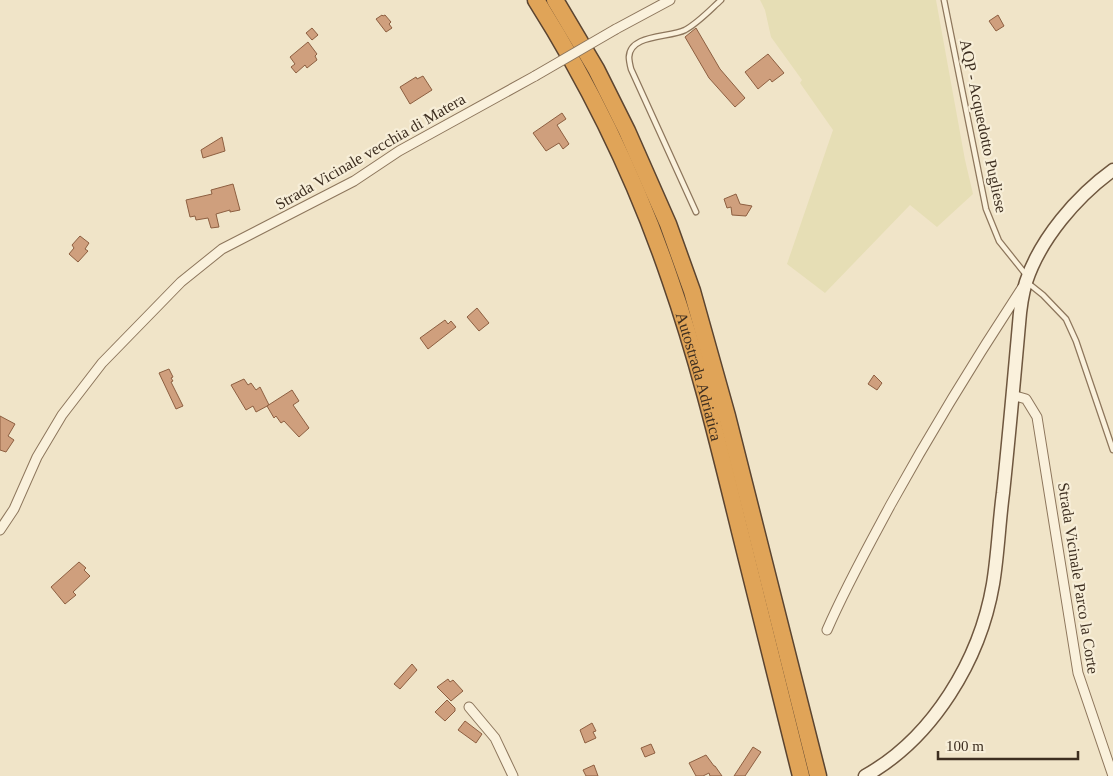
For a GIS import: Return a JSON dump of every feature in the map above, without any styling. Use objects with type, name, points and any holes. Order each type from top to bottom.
[{"type":"highway","name":"Autostrada Adriatica","points":[[536,0],[572,61],[615,144],[648,219],[670,278],[692,347],[714,427],[801,776]]},
{"type":"highway","name":"Autostrada Adriatica","points":[[555,0],[596,69],[627,131],[668,224],[692,291],[728,416],[818,776]]},
{"type":"street","name":"Strada Vicinale vecchia di Matera","points":[[0,530],[14,508],[37,457],[67,408],[102,363],[181,282],[222,249],[354,181],[399,151],[670,0]]},
{"type":"street","points":[[827,630],[846,586],[909,472],[1027,279],[1055,229],[1073,205],[1096,182],[1113,170]]},
{"type":"street","points":[[865,776],[900,752],[928,724],[961,674],[978,639],[993,584],[1021,302],[1027,279]]},
{"type":"street","name":"Strada Vicinale Parco la Corte","points":[[1012,395],[1026,399],[1038,417],[1078,673],[1113,776]]},
{"type":"street","points":[[469,707],[495,738],[513,776]]},
{"type":"lane","points":[[696,212],[631,69],[629,57],[633,46],[641,40],[678,33],[687,29],[721,0]]},
{"type":"lane","name":"AQP - Acquedotto Pugliese","points":[[944,0],[986,209],[999,241],[1027,279],[1066,319],[1076,340],[1113,450]]},
{"type":"shaded area","points":[[760,0],[936,0],[973,194],[937,227],[910,205],[825,293],[787,264],[833,130],[800,83],[802,80],[771,37],[765,10]]},
{"type":"building","points":[[385,15],[391,22],[389,24],[392,28],[386,32],[376,19]]},
{"type":"building","points":[[998,15],[1004,26],[996,31],[989,21]]},
{"type":"building","points":[[312,28],[318,35],[312,40],[306,33]]},
{"type":"building","points":[[696,28],[720,69],[745,98],[735,107],[709,78],[685,37]]},
{"type":"building","points":[[308,42],[317,54],[315,56],[317,60],[307,68],[305,65],[296,73],[291,67],[295,64],[290,57]]},
{"type":"building","points":[[768,54],[784,73],[772,82],[770,79],[758,89],[745,72]]},
{"type":"building","points":[[423,76],[432,90],[410,104],[400,87],[416,77],[417,79]]},
{"type":"building","points":[[562,113],[566,119],[557,125],[569,144],[563,149],[559,143],[546,151],[533,133]]},
{"type":"building","points":[[222,137],[225,151],[203,158],[201,150]]},
{"type":"building","points":[[233,184],[240,210],[230,212],[230,210],[216,214],[219,227],[211,228],[208,218],[196,220],[195,216],[190,217],[186,200],[212,194],[211,190]]},
{"type":"building","points":[[736,194],[740,204],[752,206],[746,216],[732,215],[731,207],[727,208],[724,199]]},
{"type":"building","points":[[80,236],[89,243],[85,249],[88,251],[78,262],[69,254],[74,248],[72,245]]},
{"type":"building","points":[[477,308],[489,323],[479,331],[467,317]]},
{"type":"building","points":[[445,320],[448,324],[451,321],[456,327],[428,349],[420,338]]},
{"type":"building","points":[[169,369],[173,377],[171,382],[183,406],[176,409],[159,373]]},
{"type":"building","points":[[874,375],[882,383],[877,390],[868,384]]},
{"type":"building","points":[[244,379],[248,385],[251,383],[256,390],[260,387],[269,405],[256,412],[253,406],[246,410],[231,385]]},
{"type":"building","points":[[292,390],[299,401],[293,405],[309,428],[299,437],[284,421],[281,423],[276,416],[274,418],[267,406]]},
{"type":"building","points":[[0,416],[15,424],[8,436],[14,440],[6,452],[0,450]]},
{"type":"building","points":[[79,562],[86,568],[84,570],[90,576],[73,592],[76,595],[65,604],[51,587]]},
{"type":"building","points":[[412,664],[417,670],[400,689],[394,684]]},
{"type":"building","points":[[448,679],[450,682],[453,680],[463,691],[451,701],[437,687]]},
{"type":"building","points":[[447,700],[455,708],[455,711],[445,721],[435,712]]},
{"type":"building","points":[[465,721],[482,734],[476,743],[458,730]]},
{"type":"building","points":[[592,723],[596,731],[593,732],[596,738],[585,743],[580,730]]},
{"type":"building","points":[[651,744],[655,753],[645,757],[641,748]]},
{"type":"building","points":[[753,747],[761,752],[745,776],[734,776]]},
{"type":"building","points":[[706,755],[722,776],[710,776],[709,773],[703,776],[696,776],[689,763]]},
{"type":"building","points":[[594,765],[598,776],[586,776],[583,770]]}]
